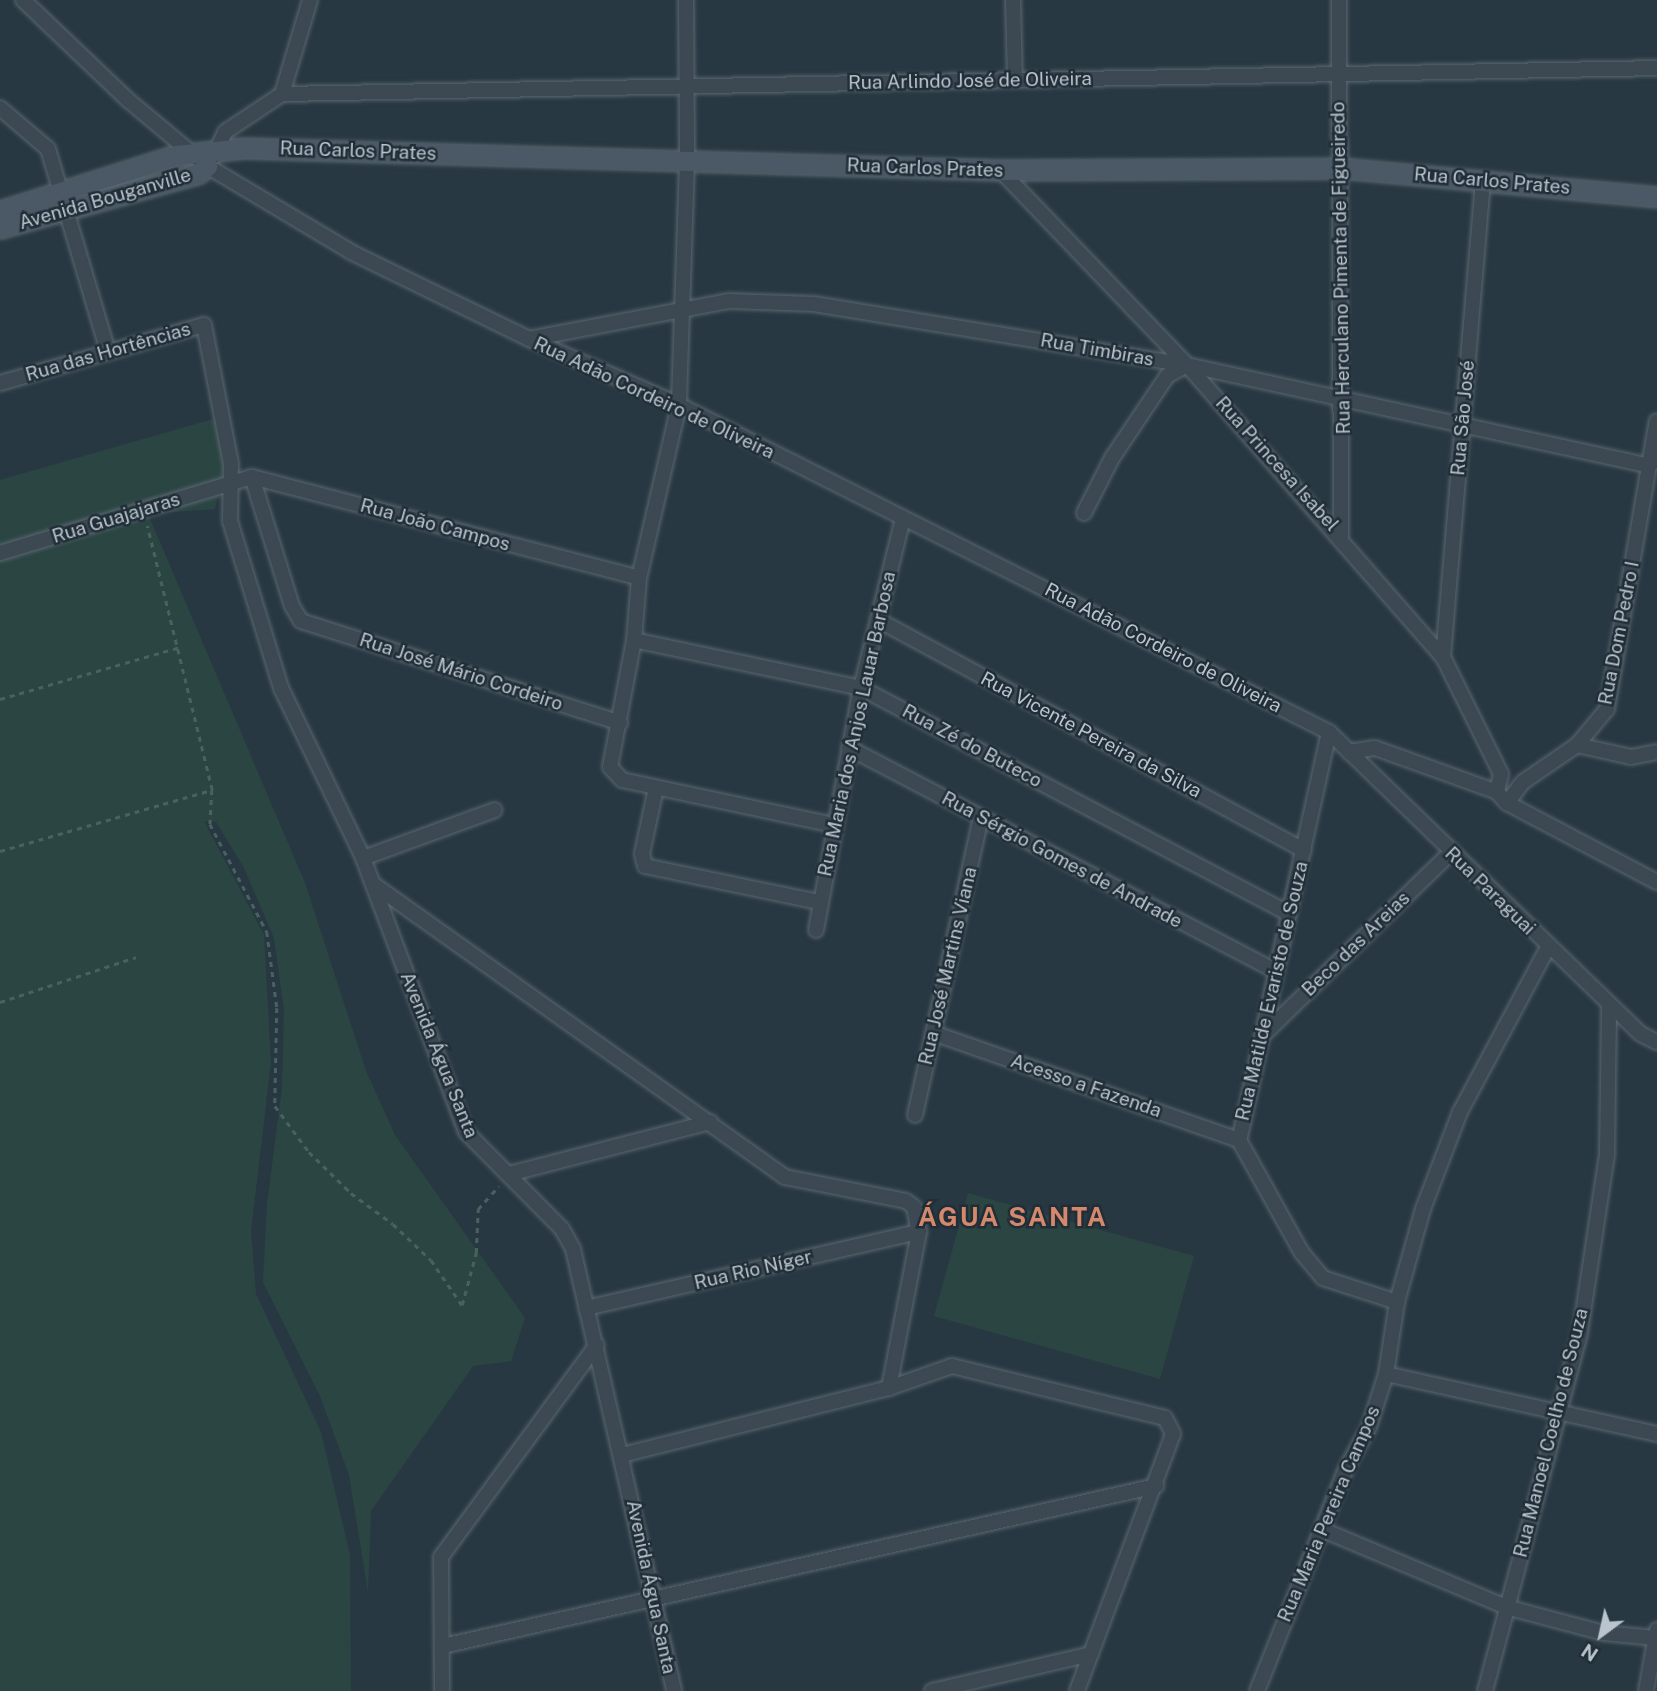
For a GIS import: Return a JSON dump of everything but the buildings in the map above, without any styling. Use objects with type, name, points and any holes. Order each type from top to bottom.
[{"type":"street","name":"Rua Adão Cordeiro de Oliveira","points":[[23,0],[128,100],[351,253],[529,339],[678,405],[1329,732]]},
{"type":"street","points":[[206,156],[225,132],[282,94],[310,0]]},
{"type":"street","points":[[686,0],[687,161],[678,405],[639,578],[634,640],[610,767],[621,779],[834,825]]},
{"type":"street","points":[[1013,0],[1015,80]]},
{"type":"street","name":"Rua Herculano Pimenta de Figueiredo","points":[[1339,0],[1343,399],[1341,536]]},
{"type":"street","name":"Rua Arlindo José de Oliveira","points":[[282,94],[1657,68]]},
{"type":"street","points":[[0,108],[48,149],[108,352]]},
{"type":"street","name":"Rua Carlos Prates","points":[[206,156],[244,148],[1000,170],[1339,167],[1483,178],[1657,197]]},
{"type":"street","name":"Avenida Bouganville","points":[[0,228],[64,202],[206,156]]},
{"type":"street","name":"Rua Princesa Isabel","points":[[1000,170],[1187,365],[1341,536],[1443,657],[1501,774],[1502,798]]},
{"type":"street","name":"Rua São José","points":[[1443,657],[1483,178]]},
{"type":"street","name":"Avenida Bouganville","points":[[0,211],[64,202]]},
{"type":"street","name":"Rua Timbiras","points":[[529,339],[729,301],[814,304],[1187,365],[1653,462]]},
{"type":"street","name":"Rua das Hortências","points":[[0,383],[204,326],[206,337]]},
{"type":"street","name":"Avenida Água Santa","points":[[206,337],[232,483],[230,521],[281,688],[363,858],[466,1132],[477,1149],[509,1174],[568,1237],[597,1345],[674,1691]]},
{"type":"street","points":[[1084,513],[1112,458],[1167,376],[1187,365]]},
{"type":"street","name":"Rua Dom Pedro I","points":[[1502,798],[1577,745],[1607,709],[1653,462],[1657,421]]},
{"type":"street","points":[[232,483],[252,477]]},
{"type":"street","name":"Rua João Campos","points":[[252,477],[639,578]]},
{"type":"street","name":"Rua José Mário Cordeiro","points":[[252,477],[292,606],[301,621],[620,723]]},
{"type":"street","name":"Rua Guajajaras","points":[[0,553],[232,483]]},
{"type":"street","name":"Rua Maria dos Anjos Lauar Barbosa","points":[[817,930],[819,902],[861,688],[903,519]]},
{"type":"street","name":"Rua Vicente Pereira da Silva","points":[[878,620],[1304,850]]},
{"type":"street","name":"Rua Zé do Buteco","points":[[634,640],[861,688],[1288,913]]},
{"type":"street","name":"Rua Paraguai","points":[[1329,732],[1548,947],[1641,1034],[1657,1042]]},
{"type":"street","name":"Rua Matilde Evaristo de Souza","points":[[1329,732],[1239,1140],[1302,1253],[1323,1278],[1397,1302]]},
{"type":"street","points":[[1577,745],[1631,757],[1657,752]]},
{"type":"street","name":"Rua Sérgio Gomes de Andrade","points":[[849,748],[1275,971]]},
{"type":"street","points":[[1349,752],[1375,748],[1502,798],[1657,882]]},
{"type":"street","points":[[656,788],[642,853],[645,866],[819,902]]},
{"type":"street","points":[[363,858],[495,810]]},
{"type":"street","name":"Rua José Martins Viana","points":[[915,1115],[981,818]]},
{"type":"street","name":"Beco das Areias","points":[[1263,1035],[1450,853]]},
{"type":"street","points":[[373,884],[785,1177],[906,1201],[914,1207],[919,1231],[889,1388]]},
{"type":"street","name":"Rua Maria Pereira Campos","points":[[1257,1691],[1346,1469],[1369,1427],[1386,1374],[1397,1302],[1423,1209],[1460,1112],[1548,947]]},
{"type":"street","name":"Rua Manoel Coelho de Souza","points":[[1485,1691],[1580,1333],[1607,1154],[1609,1004]]},
{"type":"street","name":"Acesso a Fazenda","points":[[933,1033],[1239,1140]]},
{"type":"street","points":[[509,1174],[710,1122]]},
{"type":"street","name":"Rua Rio Níger","points":[[586,1308],[919,1231]]},
{"type":"street","points":[[442,1691],[443,1646],[438,1570],[448,1544],[597,1345]]},
{"type":"street","points":[[622,1455],[889,1388],[952,1366],[1165,1418],[1173,1434],[1156,1486],[1077,1691]]},
{"type":"street","points":[[1386,1374],[1557,1415],[1657,1434]]},
{"type":"street","points":[[443,1646],[1156,1486]]},
{"type":"street","points":[[1323,1530],[1506,1607],[1604,1633],[1656,1633],[1646,1691]]},
{"type":"street","points":[[932,1691],[1091,1654]]},
{"type":"path","points":[[142,509],[180,647],[212,790],[210,824],[267,932],[277,1008],[275,1106],[309,1152],[431,1260],[462,1305],[476,1253],[478,1209],[509,1174]]},
{"type":"path","points":[[0,699],[180,647]]},
{"type":"path","points":[[0,852],[212,790]]},
{"type":"path","points":[[0,1002],[136,957]]},
{"type":"green space","points":[[217,418],[224,466],[215,509],[148,514],[305,883],[366,1071],[395,1135],[525,1318],[511,1361],[473,1366],[371,1511],[368,1592],[349,1475],[320,1396],[263,1282],[267,1204],[282,1088],[284,1011],[274,938],[243,866],[216,822],[204,821],[264,935],[271,1062],[251,1231],[256,1294],[321,1432],[350,1555],[351,1691],[0,1691],[0,480]]},
{"type":"green space","points":[[968,1193],[1194,1256],[1160,1379],[934,1316]]},
{"type":"district","name":"ÁGUA SANTA","points":[[1013,1217]]}]
